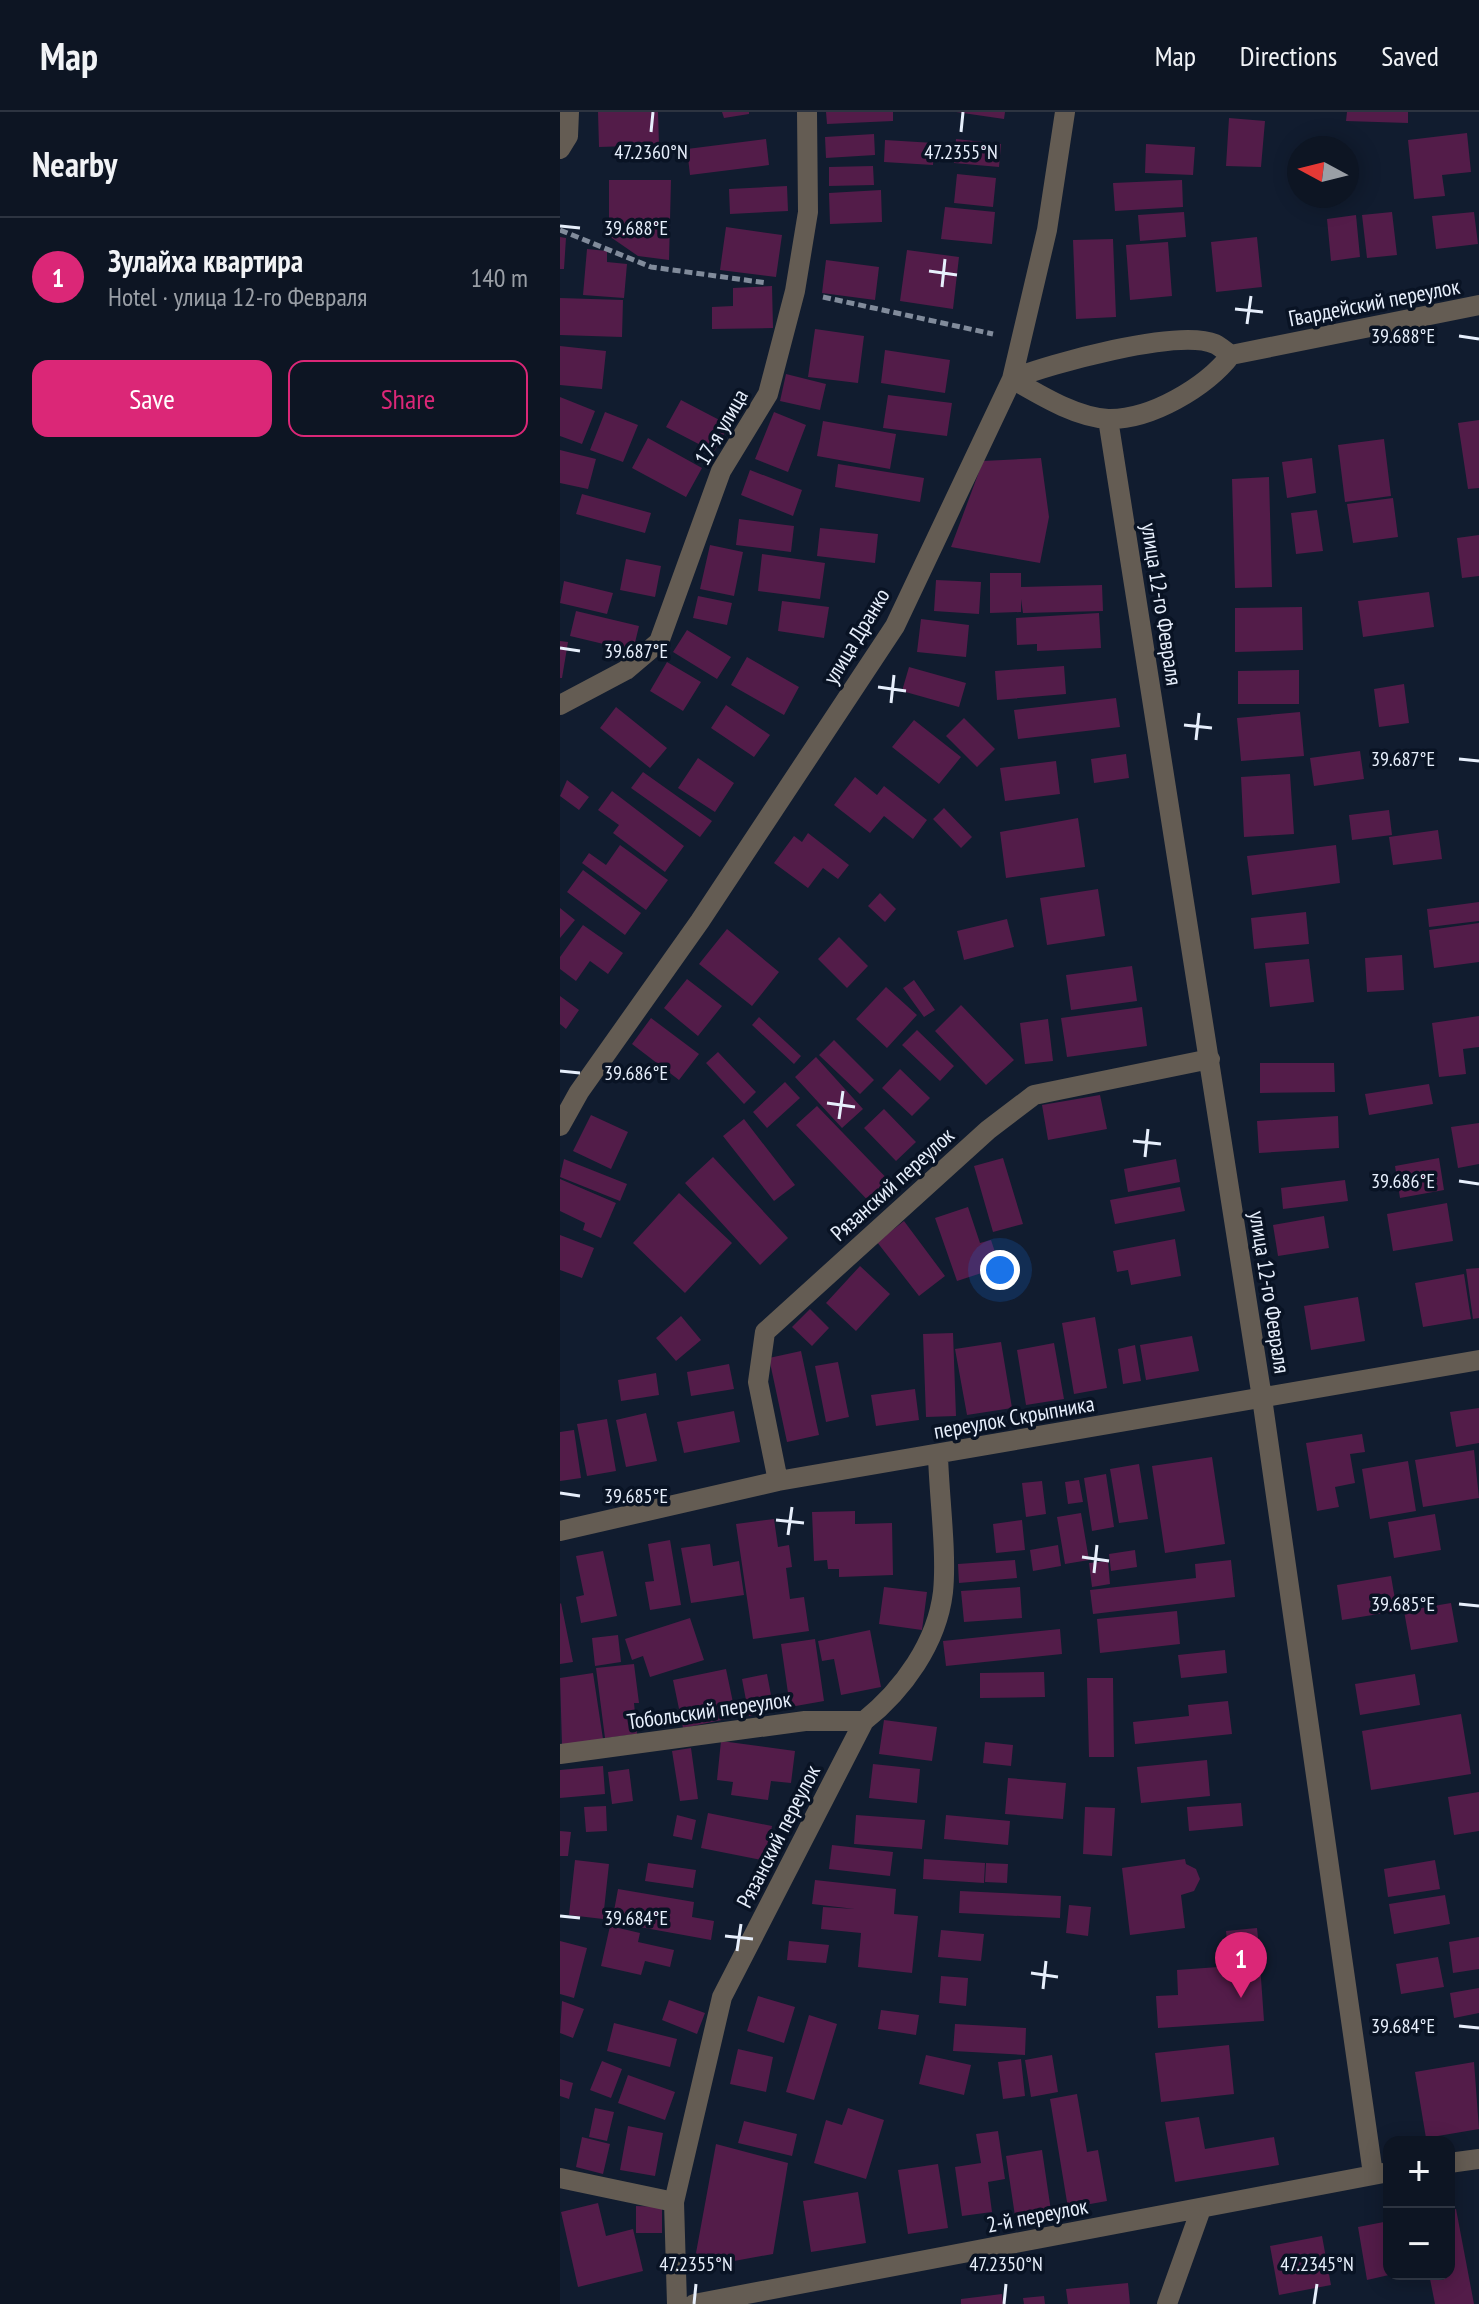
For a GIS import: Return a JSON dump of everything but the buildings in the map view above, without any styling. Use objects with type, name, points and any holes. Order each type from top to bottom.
[{"type":"street","points":[[560,149],[568,136],[569,112]]},
{"type":"street","name":"17-я улица","points":[[560,705],[626,670],[659,642],[721,471],[768,394],[795,291],[808,212],[807,112]]},
{"type":"street","name":"улица Дранко","points":[[560,1126],[579,1092],[700,921],[895,626],[1012,379],[1047,230],[1065,112]]},
{"type":"street","name":"Гвардейский переулок","points":[[1012,379],[1058,363],[1169,341],[1214,344],[1231,355],[1479,305]]},
{"type":"street","points":[[1012,379],[1051,402],[1108,419],[1161,408],[1215,375],[1231,355]]},
{"type":"street","name":"улица 12-го Февраля","points":[[1108,419],[1381,2173]]},
{"type":"street","name":"Рязанский переулок","points":[[778,1481],[758,1382],[765,1332],[988,1130],[1034,1095],[1210,1059]]},
{"type":"street","name":"переулок Скрыпника","points":[[560,1531],[778,1481],[1479,1360]]},
{"type":"street","name":"Рязанский переулок","points":[[677,2304],[674,2202],[722,1997],[864,1721],[881,1707],[921,1660],[943,1592],[938,1455]]},
{"type":"street","name":"Тобольский переулок","points":[[560,1754],[805,1721],[864,1721]]},
{"type":"street","points":[[1455,2162],[1479,2159]]},
{"type":"street","name":"2-й переулок","points":[[694,2304],[1381,2173]]},
{"type":"street","points":[[560,2178],[674,2202]]},
{"type":"street","points":[[1167,2304],[1201,2209]]},
{"type":"place","name":"Зулайха квартира","points":[[1241,1998]]}]
